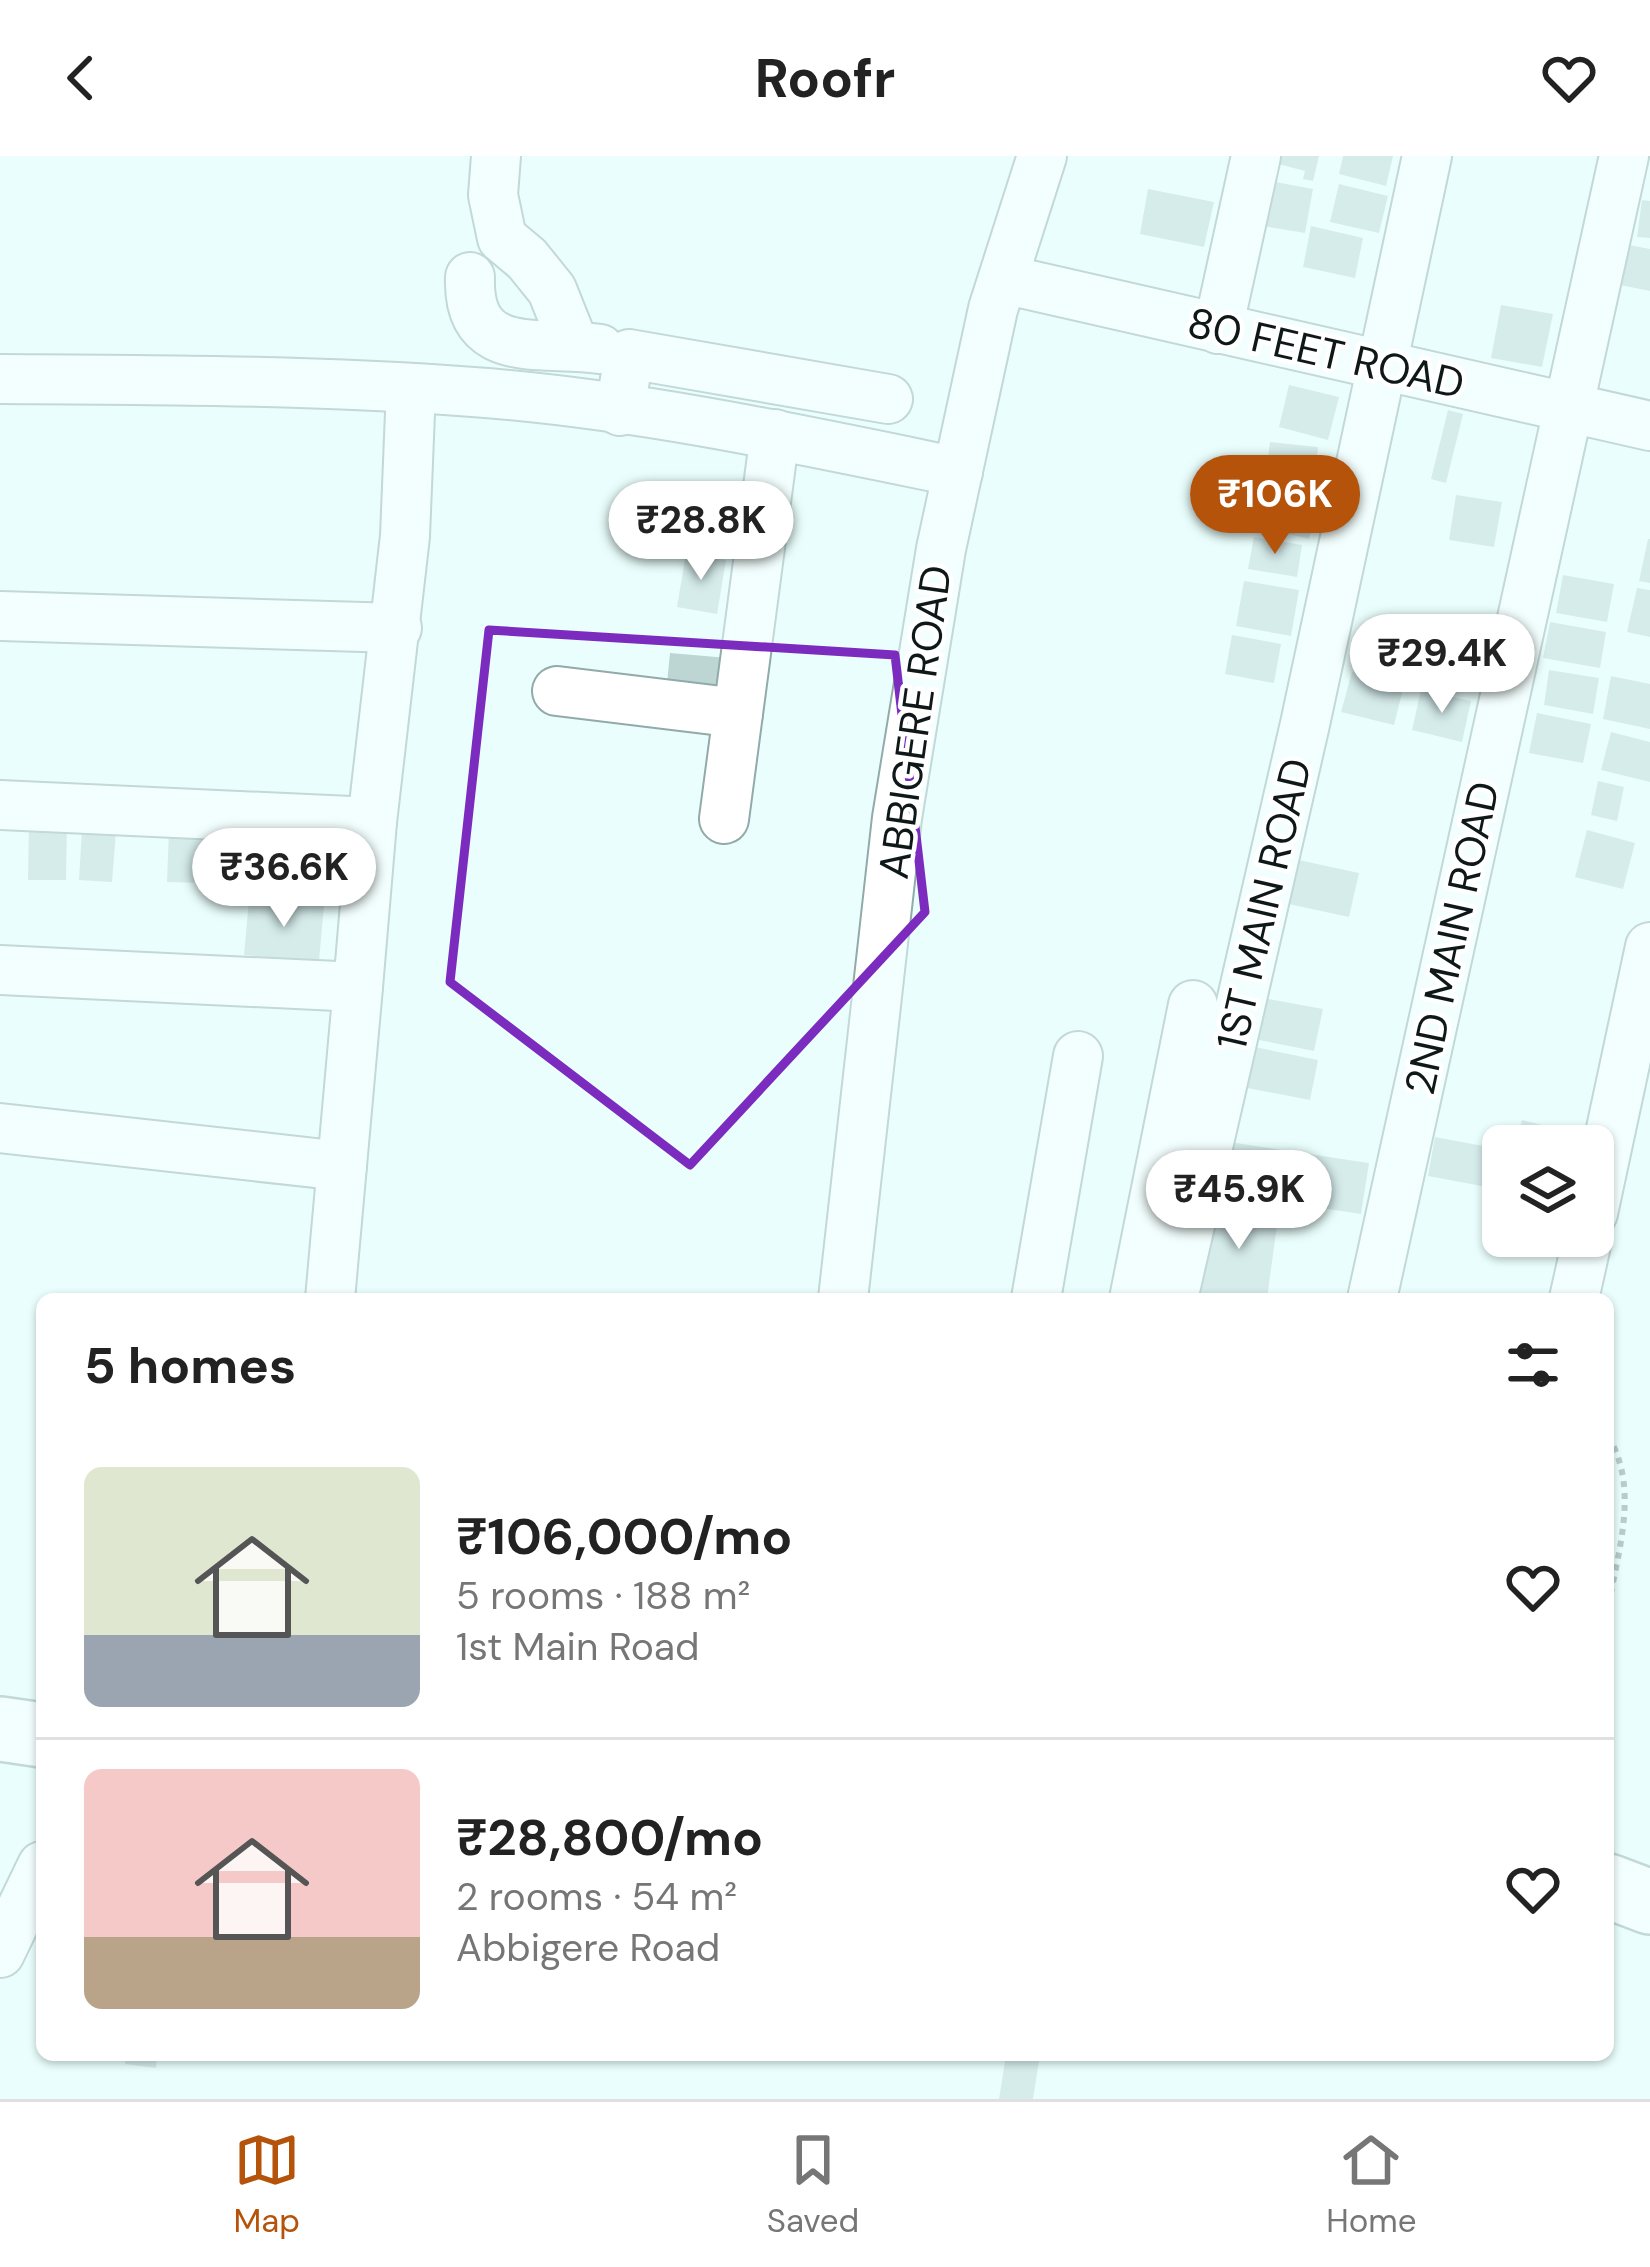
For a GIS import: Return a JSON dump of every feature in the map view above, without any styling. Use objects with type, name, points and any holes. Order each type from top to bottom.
[{"type":"main road","points":[[0,1729],[36,1734]]},
{"type":"main road","points":[[1614,1888],[1650,1903]]},
{"type":"street","points":[[496,156],[493,195],[502,238],[552,290],[574,345]]},
{"type":"street","name":"ABBIGERE ROAD","points":[[844,1293],[897,818],[940,549],[1003,279],[1042,156]]},
{"type":"street","points":[[1218,329],[1256,156]]},
{"type":"street","name":"1ST MAIN ROAD","points":[[1174,1293],[1427,156]]},
{"type":"street","name":"2ND MAIN ROAD","points":[[1373,1293],[1624,156]]},
{"type":"street","points":[[470,277],[469,302],[491,335],[541,347],[574,345],[888,399]]},
{"type":"street","name":"80 FEET ROAD","points":[[1003,279],[1650,426]]},
{"type":"street","points":[[620,411],[629,354]]},
{"type":"street","points":[[0,380],[186,380],[478,392],[775,434],[958,472]]},
{"type":"street","points":[[331,1293],[372,822],[397,628],[411,388]]},
{"type":"street","points":[[724,819],[775,434]]},
{"type":"street","points":[[0,616],[397,628]]},
{"type":"street","points":[[557,691],[738,713]]},
{"type":"street","points":[[0,805],[372,822]]},
{"type":"street","points":[[1612,1125],[1650,947]]},
{"type":"street","points":[[0,970],[358,987]]},
{"type":"street","points":[[1135,1293],[1193,1005]]},
{"type":"street","points":[[1037,1293],[1078,1056]]},
{"type":"street","points":[[0,1127],[342,1166]]},
{"type":"street","points":[[1575,1293],[1583,1257]]},
{"type":"street","points":[[36,1879],[0,1955],[36,1962]]},
{"type":"path","points":[[1614,1446],[1627,1495],[1614,1572]]},
{"type":"highlighted area","points":[[489,630],[895,655],[925,912],[690,1165],[450,982]]},
{"type":"building","points":[[1264,156],[1319,156],[1313,181],[1303,179],[1305,171],[1263,160]]},
{"type":"building","points":[[1343,156],[1393,156],[1386,186],[1339,174]]},
{"type":"building","points":[[1265,180],[1313,189],[1305,233],[1257,225]]},
{"type":"building","points":[[1339,184],[1388,196],[1379,233],[1330,222]]},
{"type":"building","points":[[1148,189],[1214,202],[1204,247],[1140,234]]},
{"type":"building","points":[[1642,200],[1650,201],[1650,238],[1637,237]]},
{"type":"building","points":[[1311,226],[1363,238],[1355,278],[1303,267]]},
{"type":"building","points":[[1618,243],[1650,249],[1650,291],[1610,283]]},
{"type":"building","points":[[1501,305],[1553,314],[1542,367],[1491,358]]},
{"type":"building","points":[[1289,385],[1339,397],[1328,440],[1279,427]]},
{"type":"building","points":[[1448,410],[1463,414],[1446,483],[1431,479]]},
{"type":"building","points":[[1270,442],[1318,447],[1313,491],[1265,486]]},
{"type":"building","points":[[1269,494],[1318,506],[1309,539],[1261,527]]},
{"type":"building","points":[[1456,495],[1502,502],[1494,547],[1449,540]]},
{"type":"building","points":[[1254,537],[1302,545],[1297,577],[1248,569]]},
{"type":"building","points":[[1650,539],[1650,583],[1639,581]]},
{"type":"building","points":[[686,553],[726,560],[717,614],[677,607]]},
{"type":"building","points":[[1563,575],[1614,584],[1607,622],[1556,613]]},
{"type":"building","points":[[1244,581],[1299,590],[1291,636],[1236,626]]},
{"type":"building","points":[[1637,588],[1650,590],[1650,637],[1627,632]]},
{"type":"building","points":[[1550,622],[1606,632],[1600,668],[1543,658]]},
{"type":"building","points":[[1232,635],[1281,644],[1274,683],[1225,674]]},
{"type":"building","points":[[1432,640],[1483,649],[1475,692],[1423,682]]},
{"type":"building","points":[[670,653],[728,658],[724,698],[666,693]]},
{"type":"building","points":[[1549,670],[1599,678],[1593,714],[1544,705]]},
{"type":"building","points":[[1352,672],[1404,685],[1394,725],[1341,712]]},
{"type":"building","points":[[1611,676],[1650,684],[1650,729],[1603,719]]},
{"type":"building","points":[[1421,690],[1471,701],[1462,742],[1412,730]]},
{"type":"building","points":[[1537,713],[1591,724],[1583,763],[1529,753]]},
{"type":"building","points":[[1611,732],[1650,742],[1650,782],[1601,770]]},
{"type":"building","points":[[1598,781],[1624,787],[1617,821],[1591,815]]},
{"type":"building","points":[[29,822],[67,823],[66,880],[28,880]]},
{"type":"building","points":[[82,829],[116,831],[112,882],[79,880]]},
{"type":"building","points":[[169,829],[206,830],[204,883],[167,882]]},
{"type":"building","points":[[1587,830],[1635,843],[1623,889],[1575,877]]},
{"type":"building","points":[[233,839],[257,841],[253,885],[229,882]]},
{"type":"building","points":[[268,839],[307,839],[306,881],[267,880]]},
{"type":"building","points":[[1294,859],[1359,873],[1349,917],[1284,903]]},
{"type":"building","points":[[249,900],[324,906],[319,961],[244,955]]},
{"type":"building","points":[[1257,997],[1323,1009],[1314,1051],[1249,1038]]},
{"type":"building","points":[[1245,1045],[1318,1060],[1310,1100],[1237,1086]]},
{"type":"building","points":[[1435,1137],[1482,1146],[1482,1186],[1428,1176]]},
{"type":"building","points":[[1230,1142],[1300,1153],[1292,1205],[1222,1194]]},
{"type":"building","points":[[1309,1154],[1369,1163],[1361,1214],[1301,1205]]},
{"type":"building","points":[[1213,1201],[1279,1210],[1268,1293],[1201,1293]]},
{"type":"building","points":[[125,2061],[157,2061],[156,2068]]},
{"type":"building","points":[[1005,2061],[1039,2061],[1033,2099],[999,2099]]}]
